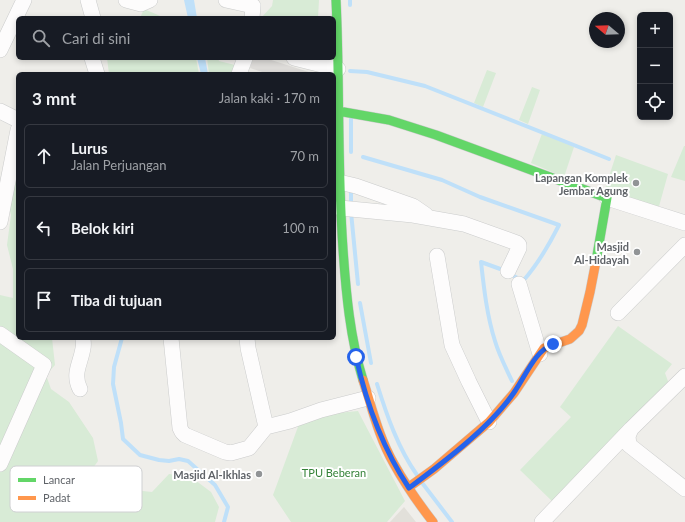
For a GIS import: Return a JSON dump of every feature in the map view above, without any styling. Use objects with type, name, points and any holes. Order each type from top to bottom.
[{"type":"street","points":[[88,0],[92,16]]},
{"type":"street","points":[[126,0],[141,4],[150,0]]},
{"type":"street","points":[[226,0],[253,6],[252,16]]},
{"type":"street","points":[[336,0],[338,111],[346,183],[346,209],[342,243],[356,357],[378,427],[393,463],[411,486],[433,522]]},
{"type":"street","points":[[0,50],[21,1]]},
{"type":"street","points":[[92,60],[98,72]]},
{"type":"street","points":[[240,72],[244,60]]},
{"type":"street","points":[[302,60],[338,69]]},
{"type":"street","points":[[0,111],[16,119]]},
{"type":"street","points":[[338,111],[389,120],[436,135],[607,198],[685,223]]},
{"type":"street","points":[[0,222],[16,140]]},
{"type":"street","points":[[346,183],[413,206],[429,218]]},
{"type":"street","points":[[411,486],[428,474],[489,422],[514,393],[544,348],[570,339],[579,331],[582,325],[590,292],[607,198]]},
{"type":"street","points":[[346,209],[429,218],[464,224],[518,244],[519,248],[508,271]]},
{"type":"street","points":[[618,313],[685,245]]},
{"type":"street","points":[[437,256],[452,345],[489,422]]},
{"type":"street","points":[[518,284],[540,354]]},
{"type":"street","points":[[0,334],[44,365],[0,464]]},
{"type":"street","points":[[80,389],[76,375],[83,348],[83,340]]},
{"type":"street","points":[[171,340],[180,428],[185,435],[225,452],[231,453],[249,448],[266,427],[290,421],[321,410],[368,398]]},
{"type":"street","points":[[247,340],[266,427]]},
{"type":"street","points":[[542,522],[681,375]]},
{"type":"street","points":[[631,429],[628,436],[629,445],[685,489]]},
{"type":"shaded area","points":[[252,60],[271,60],[309,72],[262,72],[250,68]]},
{"type":"shaded area","points":[[404,507],[416,522],[390,522]]},
{"type":"green space","points":[[273,0],[319,0],[318,16],[263,16],[272,6]]},
{"type":"green space","points":[[144,9],[160,16],[141,16]]},
{"type":"green space","points":[[107,60],[196,60],[199,72],[109,72]]},
{"type":"green space","points":[[207,60],[219,60],[235,65],[233,72],[209,72]]},
{"type":"green space","points":[[487,70],[496,73],[483,107],[474,103]]},
{"type":"green space","points":[[532,87],[540,90],[528,124],[519,120]]},
{"type":"green space","points":[[543,131],[574,147],[564,177],[531,163]]},
{"type":"green space","points":[[685,146],[685,181],[671,177]]},
{"type":"green space","name":"Lapangan Komplek Jembar Agung","points":[[616,155],[668,174],[658,210],[604,192]]},
{"type":"green space","points":[[16,168],[16,340],[52,340],[55,365],[46,375],[51,389],[69,402],[93,438],[98,461],[94,466],[10,466],[10,512],[142,512],[142,491],[152,492],[169,474],[191,477],[211,492],[219,507],[215,522],[0,522],[0,295],[13,298],[13,269],[7,245],[11,215],[8,204]]},
{"type":"green space","points":[[618,326],[672,364],[665,373],[669,384],[555,504],[520,470],[571,417],[560,407]]},
{"type":"green space","name":"TPU Beberan","points":[[358,411],[405,501],[387,522],[291,522],[273,495],[299,424],[328,414]]},
{"type":"water","points":[[184,0],[194,0],[197,16],[188,16]]},
{"type":"water","points":[[198,60],[205,60],[208,72],[200,72]]},
{"type":"waterway","points":[[350,0],[350,5]]},
{"type":"waterway","points":[[350,71],[367,72],[425,86],[609,159]]},
{"type":"waterway","points":[[351,119],[351,152]]},
{"type":"waterway","points":[[363,157],[442,180],[480,197],[559,225],[543,254],[523,281],[503,270],[481,262],[486,302],[492,332],[498,351],[512,381]]},
{"type":"waterway","points":[[351,188],[351,206]]},
{"type":"waterway","points":[[351,212],[358,284]]},
{"type":"waterway","points":[[360,303],[371,363]]},
{"type":"waterway","points":[[121,340],[114,367],[113,384],[123,439],[140,455],[159,460],[169,461],[179,459],[188,461],[215,485],[228,507],[224,522]]},
{"type":"waterway","points":[[377,384],[389,420],[399,443],[417,475]]},
{"type":"waterway","points":[[423,484],[452,522]]},
{"type":"traffic: fast","points":[[336,0],[340,187],[343,249],[347,299],[352,332],[363,380]]},
{"type":"traffic: fast","points":[[338,111],[389,120],[436,135],[607,198],[596,261]]},
{"type":"traffic: slow","points":[[409,487],[434,469],[489,422],[514,393],[544,348],[570,339],[579,331],[582,325],[596,261]]},
{"type":"traffic: slow","points":[[363,380],[384,444],[407,486],[433,522]]},
{"type":"place","name":"Lapangan Komplek Jembar Agung","points":[[636,183]]},
{"type":"place","name":"Masjid Al-Hidayah","points":[[637,252]]},
{"type":"place","name":"Masjid Al-Ikhlas","points":[[259,474]]},
{"type":"route","points":[[356,357],[359,371],[378,427],[393,463],[409,488],[434,469],[489,422],[514,393],[544,348],[553,344]]}]
